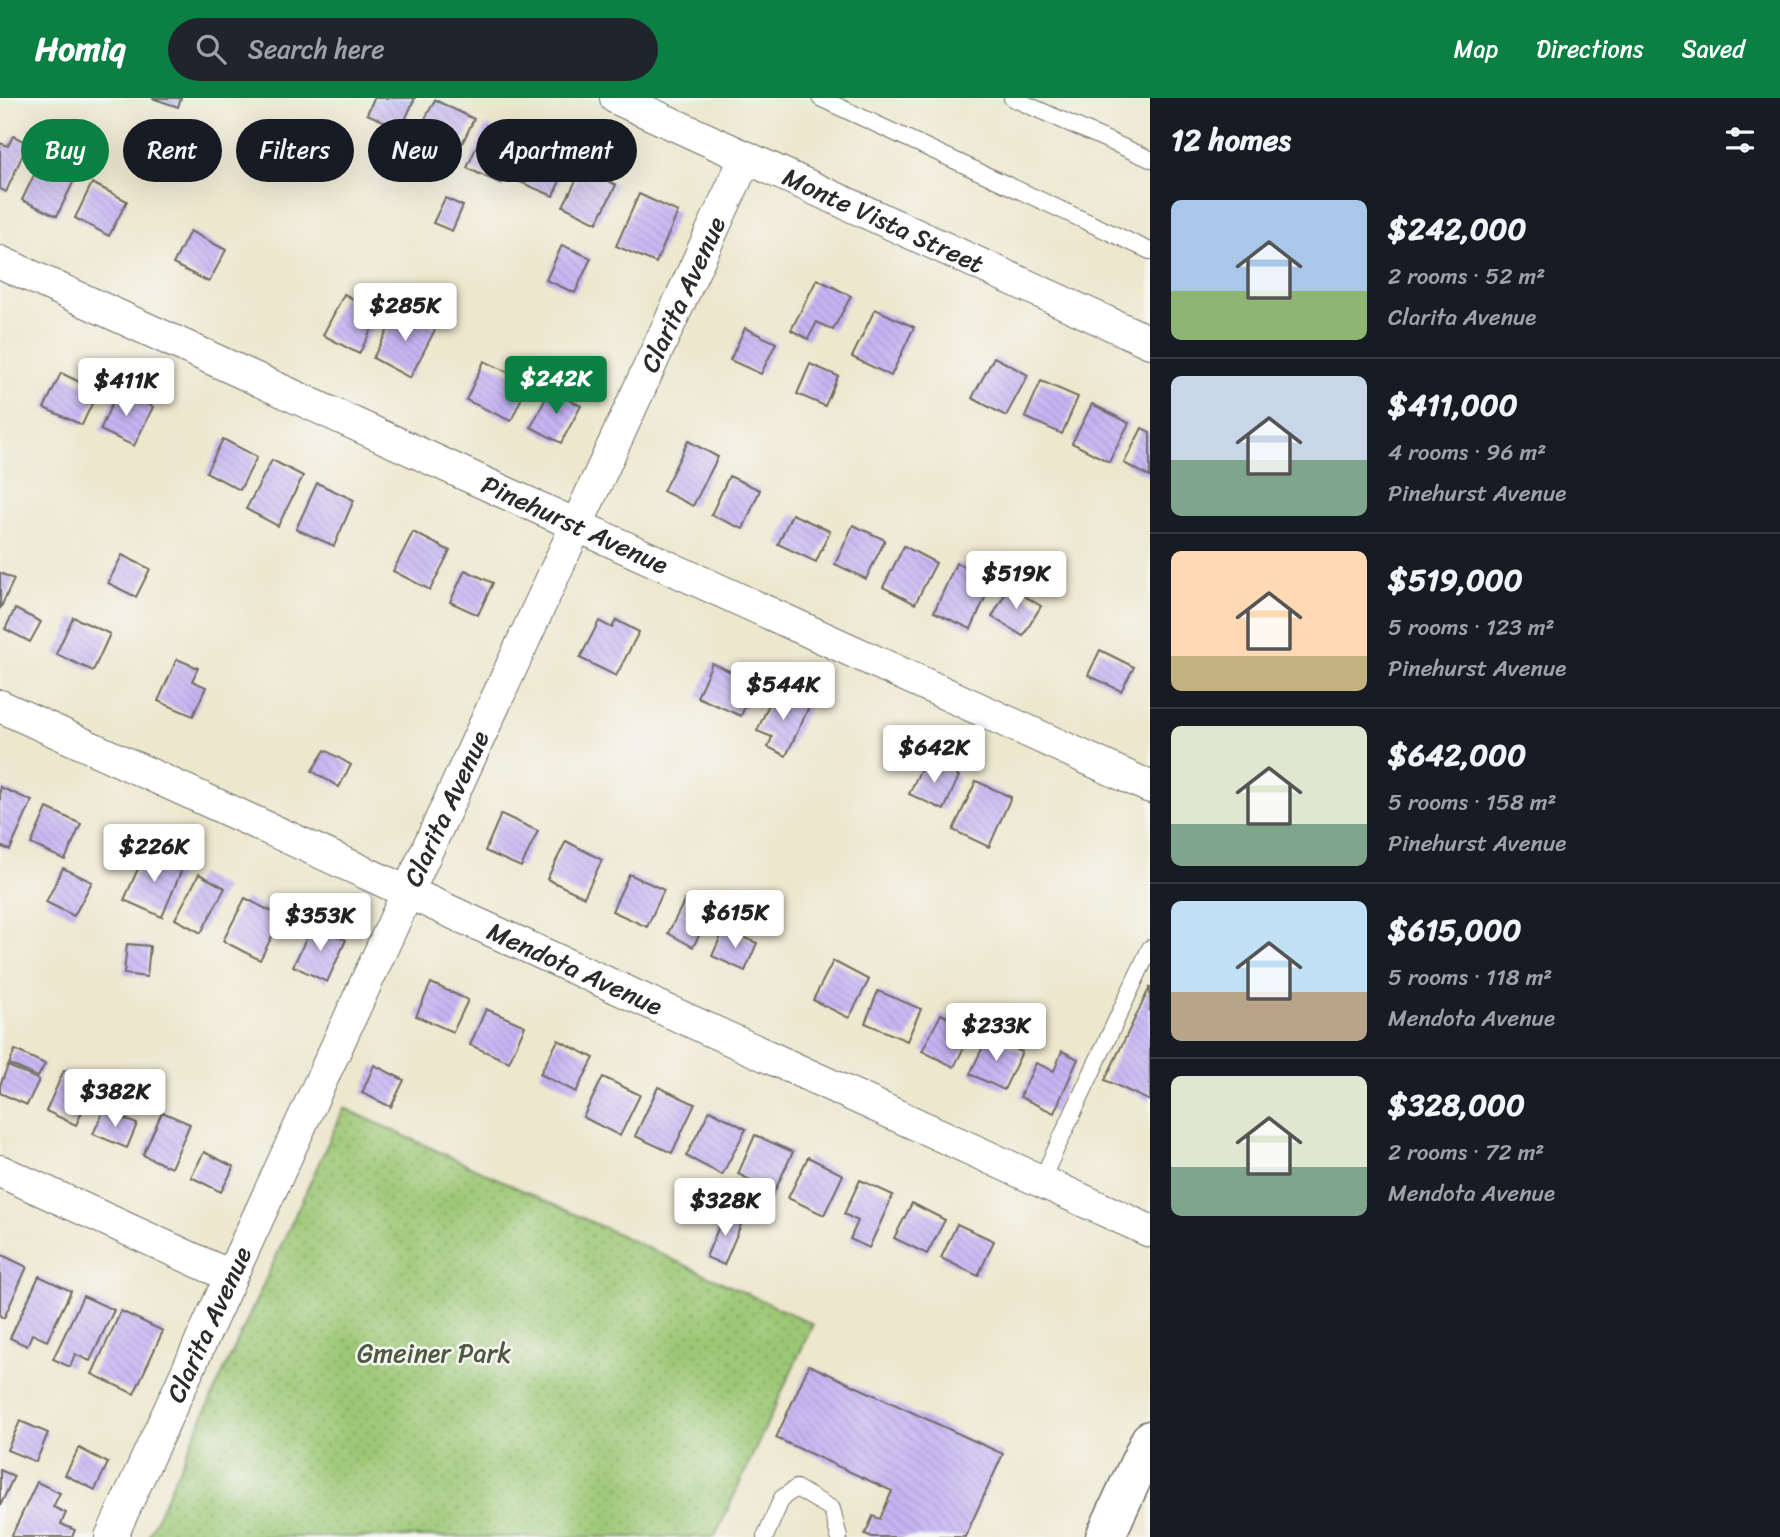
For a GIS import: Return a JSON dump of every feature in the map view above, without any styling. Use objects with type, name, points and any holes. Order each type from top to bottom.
[{"type":"main road","points":[[1105,1537],[1140,1488],[1150,1440]]},
{"type":"street","name":"Monte Vista Street","points":[[616,98],[1150,342]]},
{"type":"street","name":"Clarita Avenue","points":[[111,1537],[746,157]]},
{"type":"street","name":"Pinehurst Avenue","points":[[0,262],[1150,787]]},
{"type":"street","name":"Mendota Avenue","points":[[0,706],[1150,1231]]},
{"type":"street","points":[[0,1171],[230,1276]]},
{"type":"lane","points":[[820,98],[1150,251]]},
{"type":"lane","points":[[1012,98],[1150,159]]},
{"type":"lane","points":[[1041,1181],[1150,948]]},
{"type":"lane","points":[[765,1537],[782,1498],[796,1488],[832,1509],[839,1537]]},
{"type":"green space","name":"Gmeiner Park","points":[[344,1108],[813,1324],[715,1537],[148,1537]]},
{"type":"building","points":[[152,98],[181,98],[178,107]]},
{"type":"building","points":[[374,98],[415,98],[406,119],[378,119],[367,114]]},
{"type":"building","points":[[435,100],[474,119],[462,144],[462,119],[425,119]]},
{"type":"building","points":[[13,136],[21,140],[21,159],[6,192],[0,189],[0,143],[8,146]]},
{"type":"building","points":[[476,148],[476,172],[467,168]]},
{"type":"building","points":[[31,182],[73,182],[57,216],[22,200]]},
{"type":"building","points":[[520,182],[559,182],[553,196]]},
{"type":"building","points":[[575,182],[610,182],[616,185],[597,223],[563,206]]},
{"type":"building","points":[[92,183],[127,201],[109,236],[75,218]]},
{"type":"building","points":[[639,194],[678,212],[656,263],[616,246]]},
{"type":"building","points":[[445,198],[463,206],[452,231],[433,223]]},
{"type":"building","points":[[190,231],[226,250],[209,282],[173,264]]},
{"type":"building","points":[[562,245],[591,258],[575,293],[546,280]]},
{"type":"building","points":[[817,279],[851,296],[833,330],[817,322],[808,339],[791,330]]},
{"type":"building","points":[[344,294],[380,313],[359,354],[323,335]]},
{"type":"building","points":[[399,309],[436,328],[410,378],[373,358]]},
{"type":"building","points":[[875,309],[914,327],[891,376],[852,357]]},
{"type":"building","points":[[745,328],[776,343],[761,374],[730,360]]},
{"type":"building","points":[[994,357],[1028,375],[1006,416],[972,398]]},
{"type":"building","points":[[484,361],[529,382],[511,421],[466,400]]},
{"type":"building","points":[[810,364],[838,376],[825,406],[797,394]]},
{"type":"building","points":[[61,373],[98,391],[82,425],[44,408]]},
{"type":"building","points":[[1041,381],[1078,397],[1062,434],[1025,417]]},
{"type":"building","points":[[118,390],[153,407],[134,446],[100,430]]},
{"type":"building","points":[[550,390],[581,406],[561,443],[531,427]]},
{"type":"building","points":[[1092,404],[1129,423],[1109,462],[1072,443]]},
{"type":"building","points":[[1142,428],[1150,432],[1150,477],[1124,463]]},
{"type":"building","points":[[223,439],[257,457],[240,490],[206,472]]},
{"type":"building","points":[[688,441],[718,457],[693,506],[663,491]]},
{"type":"building","points":[[272,460],[303,476],[278,526],[246,509]]},
{"type":"building","points":[[729,476],[760,490],[743,529],[711,515]]},
{"type":"building","points":[[317,483],[354,500],[334,546],[296,529]]},
{"type":"building","points":[[792,514],[830,531],[816,562],[778,544]]},
{"type":"building","points":[[853,525],[885,540],[866,579],[835,564]]},
{"type":"building","points":[[413,532],[450,551],[430,590],[393,571]]},
{"type":"building","points":[[904,546],[936,563],[915,604],[883,587]]},
{"type":"building","points":[[122,555],[150,569],[136,597],[108,583]]},
{"type":"building","points":[[956,563],[993,580],[971,629],[934,612]]},
{"type":"building","points":[[465,570],[493,583],[478,615],[450,602]]},
{"type":"building","points":[[0,573],[14,579],[0,609]]},
{"type":"building","points":[[1009,587],[1041,606],[1023,636],[992,617]]},
{"type":"building","points":[[15,609],[41,622],[30,642],[5,629]]},
{"type":"building","points":[[73,617],[110,634],[93,671],[56,654]]},
{"type":"building","points":[[616,620],[639,632],[616,676],[580,658],[599,621],[612,628]]},
{"type":"building","points":[[1100,650],[1134,667],[1121,691],[1088,675]]},
{"type":"building","points":[[177,659],[198,668],[192,681],[206,687],[193,716],[158,701]]},
{"type":"building","points":[[712,663],[755,683],[741,716],[697,697]]},
{"type":"building","points":[[775,691],[809,707],[786,756],[768,747],[772,737],[757,731]]},
{"type":"building","points":[[325,750],[351,765],[339,787],[312,771]]},
{"type":"building","points":[[925,760],[959,776],[944,810],[909,794]]},
{"type":"building","points":[[976,781],[1011,797],[989,847],[953,830]]},
{"type":"building","points":[[0,787],[32,801],[10,850],[0,846]]},
{"type":"building","points":[[47,808],[81,824],[65,860],[31,844]]},
{"type":"building","points":[[501,814],[538,831],[521,867],[485,851]]},
{"type":"building","points":[[566,841],[602,860],[584,897],[547,879]]},
{"type":"building","points":[[146,851],[183,867],[162,917],[124,900]]},
{"type":"building","points":[[63,868],[92,882],[74,916],[46,902]]},
{"type":"building","points":[[199,874],[225,888],[201,933],[175,919]]},
{"type":"building","points":[[629,874],[664,890],[647,927],[612,911]]},
{"type":"building","points":[[245,898],[282,917],[260,960],[223,941]]},
{"type":"building","points":[[685,900],[711,913],[693,947],[668,933]]},
{"type":"building","points":[[313,925],[346,940],[327,982],[293,966]]},
{"type":"building","points":[[724,929],[757,943],[745,971],[712,956]]},
{"type":"building","points":[[127,944],[150,946],[147,977],[124,974]]},
{"type":"building","points":[[833,961],[869,980],[849,1018],[813,1000]]},
{"type":"building","points":[[431,983],[468,1000],[453,1032],[416,1016]]},
{"type":"building","points":[[1150,987],[1150,1101],[1105,1080]]},
{"type":"building","points":[[878,991],[921,1009],[907,1041],[865,1023]]},
{"type":"building","points":[[486,1009],[525,1026],[509,1062],[470,1045]]},
{"type":"building","points":[[941,1014],[973,1030],[954,1067],[922,1051]]},
{"type":"building","points":[[988,1036],[1022,1052],[1004,1090],[970,1074]]},
{"type":"building","points":[[558,1040],[594,1058],[576,1092],[540,1074]]},
{"type":"building","points":[[15,1050],[45,1064],[38,1077],[9,1064]]},
{"type":"building","points":[[1062,1051],[1078,1059],[1054,1113],[1020,1097],[1036,1063],[1054,1071]]},
{"type":"building","points":[[374,1065],[404,1080],[391,1107],[362,1093]]},
{"type":"building","points":[[8,1066],[39,1080],[27,1105],[0,1093],[0,1085]]},
{"type":"building","points":[[64,1070],[95,1084],[76,1125],[46,1111]]},
{"type":"building","points":[[603,1077],[640,1095],[620,1136],[583,1117]]},
{"type":"building","points":[[658,1087],[695,1104],[672,1153],[635,1136]]},
{"type":"building","points":[[104,1110],[137,1124],[127,1148],[93,1134]]},
{"type":"building","points":[[710,1110],[746,1129],[722,1175],[686,1156]]},
{"type":"building","points":[[162,1112],[190,1124],[171,1168],[143,1155]]},
{"type":"building","points":[[755,1135],[793,1152],[767,1207],[752,1199],[759,1184],[738,1174]]},
{"type":"building","points":[[204,1152],[234,1167],[221,1192],[191,1177]]},
{"type":"building","points":[[808,1157],[843,1175],[824,1215],[788,1198]]},
{"type":"building","points":[[860,1180],[893,1195],[869,1248],[850,1239],[858,1221],[844,1214]]},
{"type":"building","points":[[912,1203],[945,1220],[927,1254],[894,1238]]},
{"type":"building","points":[[725,1212],[743,1220],[724,1265],[706,1257]]},
{"type":"building","points":[[957,1224],[994,1241],[978,1276],[941,1258]]},
{"type":"building","points":[[0,1254],[27,1267],[4,1318],[0,1316]]},
{"type":"building","points":[[39,1276],[71,1291],[47,1341],[32,1334],[27,1346],[10,1338]]},
{"type":"building","points":[[83,1296],[114,1310],[90,1361],[75,1354],[70,1367],[53,1359]]},
{"type":"building","points":[[121,1311],[163,1331],[134,1394],[92,1374]]},
{"type":"building","points":[[809,1365],[1003,1454],[965,1537],[872,1537],[865,1534],[873,1516],[880,1519],[892,1491],[776,1438]]},
{"type":"building","points":[[20,1421],[48,1433],[36,1462],[7,1450]]},
{"type":"building","points":[[79,1448],[108,1463],[95,1490],[65,1475]]},
{"type":"building","points":[[0,1470],[14,1476],[0,1506]]},
{"type":"building","points":[[37,1482],[60,1493],[53,1507],[66,1513],[61,1524],[75,1530],[72,1537],[11,1537]]}]
